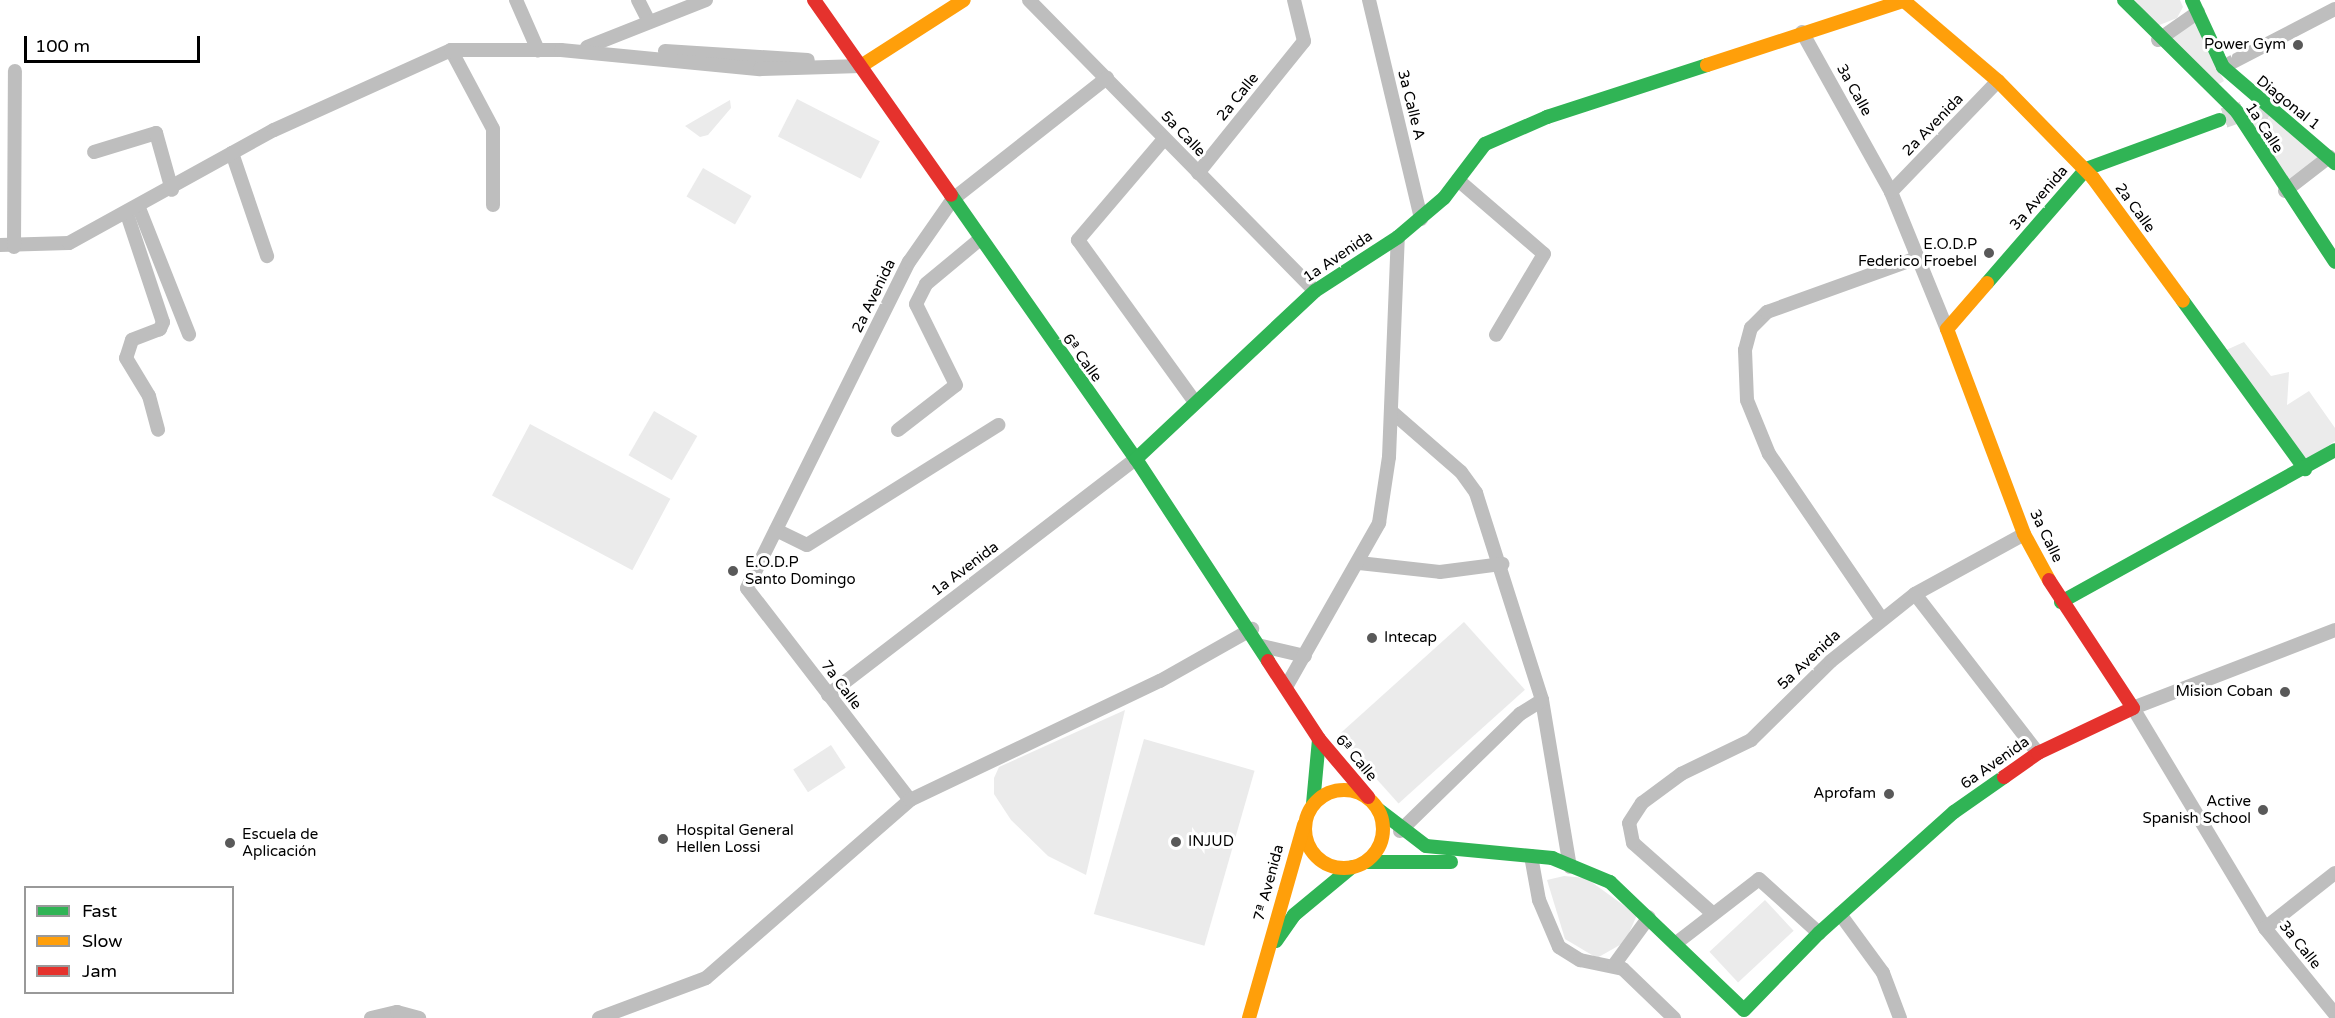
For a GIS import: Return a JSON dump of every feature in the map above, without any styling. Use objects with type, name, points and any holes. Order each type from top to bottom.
[{"type":"street","points":[[516,0],[538,50]]},
{"type":"street","points":[[638,0],[648,20]]},
{"type":"street","points":[[587,47],[648,20],[705,0]]},
{"type":"street","name":"6ª Calle","points":[[814,0],[953,199],[979,240],[1136,459],[1252,629],[1319,739],[1368,797]]},
{"type":"street","points":[[15,70],[7,246],[69,243],[172,190],[232,153],[452,50],[561,50],[760,69],[861,66],[964,0]]},
{"type":"street","name":"5a Calle","points":[[1029,0],[1315,291]]},
{"type":"street","name":"2a Calle","points":[[1198,173],[1304,40],[1294,0]]},
{"type":"street","name":"3a Calle A","points":[[1369,0],[1421,219]]},
{"type":"street","name":"1a Calle","points":[[2124,0],[2158,40],[2237,112],[2285,191],[2335,262]]},
{"type":"street","name":"2a Calle","points":[[1904,1],[1998,81],[2086,169],[2305,469]]},
{"type":"street","name":"1a Avenida","points":[[828,695],[1136,459],[1315,291],[1398,237],[1421,219],[1458,180],[1485,144],[1547,117],[1802,32],[1904,1]]},
{"type":"street","points":[[2158,40],[2195,6],[2223,67],[2335,9]]},
{"type":"street","name":"3a Calle","points":[[1802,32],[1891,192],[1947,328],[2024,534],[2061,602],[2133,708],[2265,928],[2335,1014]]},
{"type":"street","points":[[561,50],[587,47],[861,66]]},
{"type":"street","points":[[452,50],[493,129],[492,206]]},
{"type":"street","name":"Diagonal 1","points":[[2223,67],[2332,160]]},
{"type":"street","name":"2a Avenida","points":[[747,588],[909,262],[953,199],[1107,78]]},
{"type":"street","name":"2a Avenida","points":[[1891,192],[1998,81]]},
{"type":"street","points":[[2272,118],[2296,131]]},
{"type":"street","name":"3a Avenida","points":[[1947,328],[2086,169],[2121,160],[2219,120]]},
{"type":"street","points":[[94,152],[156,133],[172,190]]},
{"type":"street","points":[[1164,139],[1078,240],[1195,402]]},
{"type":"street","points":[[232,153],[267,256]]},
{"type":"street","points":[[2285,191],[2332,160]]},
{"type":"street","points":[[1458,180],[1544,254],[1496,335]]},
{"type":"street","points":[[133,211],[189,334]]},
{"type":"street","points":[[133,211],[163,322],[160,329],[132,340],[126,358],[149,396],[158,430]]},
{"type":"street","points":[[1286,687],[1359,563],[1379,523],[1392,412],[1398,237]]},
{"type":"street","points":[[898,430],[956,385],[916,304],[926,284],[979,240]]},
{"type":"street","points":[[1881,618],[1840,554],[1802,508],[1757,429],[1747,400],[1745,350],[1751,328],[1767,312],[1917,258]]},
{"type":"street","points":[[1392,412],[1461,472],[1476,493],[1502,564],[1542,700],[1570,867]]},
{"type":"street","points":[[776,530],[807,545],[998,425]]},
{"type":"street","points":[[2061,602],[2305,469],[2335,450]]},
{"type":"street","name":"5a Avenida","points":[[1711,912],[1637,848],[1629,823],[1667,782],[1760,732],[1881,618],[1915,594],[2024,534]]},
{"type":"street","points":[[1359,563],[1440,573],[1502,564]]},
{"type":"street","name":"7a Calle","points":[[747,588],[910,800]]},
{"type":"street","points":[[1915,594],[2038,753]]},
{"type":"street","points":[[599,1018],[706,978],[910,800],[1160,681],[1252,629]]},
{"type":"street","name":"6a Avenida","points":[[1740,1014],[1819,933],[1954,812],[2038,753],[2133,708],[2335,630]]},
{"type":"street","points":[[1262,646],[1305,656]]},
{"type":"street","points":[[1400,831],[1520,714],[1542,700]]},
{"type":"street","name":"6ª Calle","points":[[1313,804],[1319,739]]},
{"type":"street","points":[[1532,863],[1404,858],[1366,861],[1352,867],[1318,858],[1305,825],[1313,804],[1339,790],[1368,797],[1400,831],[1437,848],[1570,867],[1610,882],[1649,917],[1740,1014]]},
{"type":"street","points":[[1366,861],[1380,844],[1379,810]]},
{"type":"street","name":"7ª Avenida","points":[[1249,1018],[1305,825]]},
{"type":"street","points":[[1532,863],[1558,947],[1580,960],[1614,965],[1630,973],[1674,1018]]},
{"type":"street","name":"7ª Avenida","points":[[1270,951],[1294,915],[1352,867]]},
{"type":"street","points":[[2265,928],[2335,873]]},
{"type":"street","points":[[1675,944],[1711,912],[1759,879],[1819,933]]},
{"type":"street","points":[[1840,914],[1883,973],[1900,1018]]},
{"type":"street","points":[[1614,965],[1649,917]]},
{"type":"street","points":[[371,1018],[397,1012],[419,1018]]},
{"type":"shaded area","points":[[2135,0],[2180,0],[2183,7],[2177,18],[2157,26]]},
{"type":"shaded area","points":[[2194,19],[2224,81],[2219,84],[2168,40]]},
{"type":"shaded area","points":[[797,99],[880,141],[861,179],[778,136]]},
{"type":"shaded area","points":[[730,100],[731,108],[708,135],[700,137],[685,126]]},
{"type":"shaded area","points":[[2260,108],[2321,155],[2286,185],[2241,109]]},
{"type":"shaded area","points":[[703,168],[751,196],[735,225],[686,197]]},
{"type":"shaded area","points":[[2244,342],[2271,376],[2289,372],[2287,405],[2309,391],[2335,428],[2335,441],[2306,461],[2224,351]]},
{"type":"shaded area","points":[[654,411],[697,436],[672,480],[628,455]]},
{"type":"shaded area","points":[[530,424],[670,499],[632,570],[492,496]]},
{"type":"shaded area","points":[[1464,622],[1525,690],[1399,803],[1338,736]]},
{"type":"shaded area","points":[[1125,710],[1086,875],[1048,856],[1011,820],[994,794],[994,778],[999,767]]},
{"type":"shaded area","name":"INJUD","points":[[1144,739],[1255,771],[1204,946],[1094,914]]},
{"type":"shaded area","points":[[831,745],[846,768],[808,792],[793,770]]},
{"type":"shaded area","points":[[1564,876],[1586,878],[1637,915],[1625,942],[1597,958],[1565,939],[1547,880]]},
{"type":"shaded area","points":[[1765,900],[1794,931],[1738,983],[1709,952]]},
{"type":"tunnel","points":[[2224,118],[2250,109],[2272,118]]},
{"type":"traffic: fast","points":[[2124,0],[2237,112],[2335,262]]},
{"type":"traffic: fast","points":[[2192,0],[2223,67],[2335,163]]},
{"type":"traffic: fast","points":[[1136,459],[1315,291],[1398,237],[1444,198],[1485,144],[1547,117],[1707,65]]},
{"type":"traffic: fast","points":[[1987,283],[2086,169],[2219,120]]},
{"type":"traffic: fast","points":[[951,195],[1136,459],[1268,661]]},
{"type":"traffic: fast","points":[[2183,301],[2305,469]]},
{"type":"traffic: fast","points":[[2061,602],[2335,450]]},
{"type":"traffic: fast","points":[[1313,804],[1319,739]]},
{"type":"traffic: fast","points":[[1379,810],[1426,846],[1552,858],[1610,882],[1744,1010],[1819,933],[1954,812],[2004,777]]},
{"type":"traffic: fast","points":[[1366,862],[1451,862]]},
{"type":"traffic: fast","points":[[1276,941],[1294,915],[1352,867]]},
{"type":"traffic: slow","points":[[861,66],[964,0]]},
{"type":"traffic: slow","points":[[1903,0],[1998,81],[2093,178],[2183,301]]},
{"type":"traffic: slow","points":[[1707,65],[1906,0]]},
{"type":"traffic: slow","points":[[1987,283],[1947,329],[2024,534],[2049,580]]},
{"type":"traffic: slow","points":[[1344,790],[1359,793],[1372,801],[1380,814],[1383,829],[1380,844],[1372,857],[1359,865],[1344,868],[1329,865],[1316,857],[1308,844],[1305,829],[1308,814],[1316,801],[1329,793],[1344,790]]},
{"type":"traffic: slow","points":[[1249,1018],[1304,825]]},
{"type":"traffic: jam","points":[[814,0],[951,195]]},
{"type":"traffic: jam","points":[[2004,777],[2038,753],[2133,708],[2049,580]]},
{"type":"traffic: jam","points":[[1268,661],[1319,739],[1368,797]]},
{"type":"place","name":"Power Gym","points":[[2298,45]]},
{"type":"place","name":"E.O.D.P Federico Froebel","points":[[1989,253]]},
{"type":"place","name":"E.O.D.P Santo Domingo","points":[[733,571]]},
{"type":"place","name":"Intecap","points":[[1372,638]]},
{"type":"place","name":"Mision Coban","points":[[2285,692]]},
{"type":"place","name":"Aprofam","points":[[1889,794]]},
{"type":"place","name":"Active Spanish School","points":[[2263,810]]},
{"type":"place","name":"Hospital General Hellen Lossi","points":[[663,839]]},
{"type":"place","name":"INJUD","points":[[1176,842]]},
{"type":"place","name":"Escuela de Aplicación","points":[[230,843]]}]
